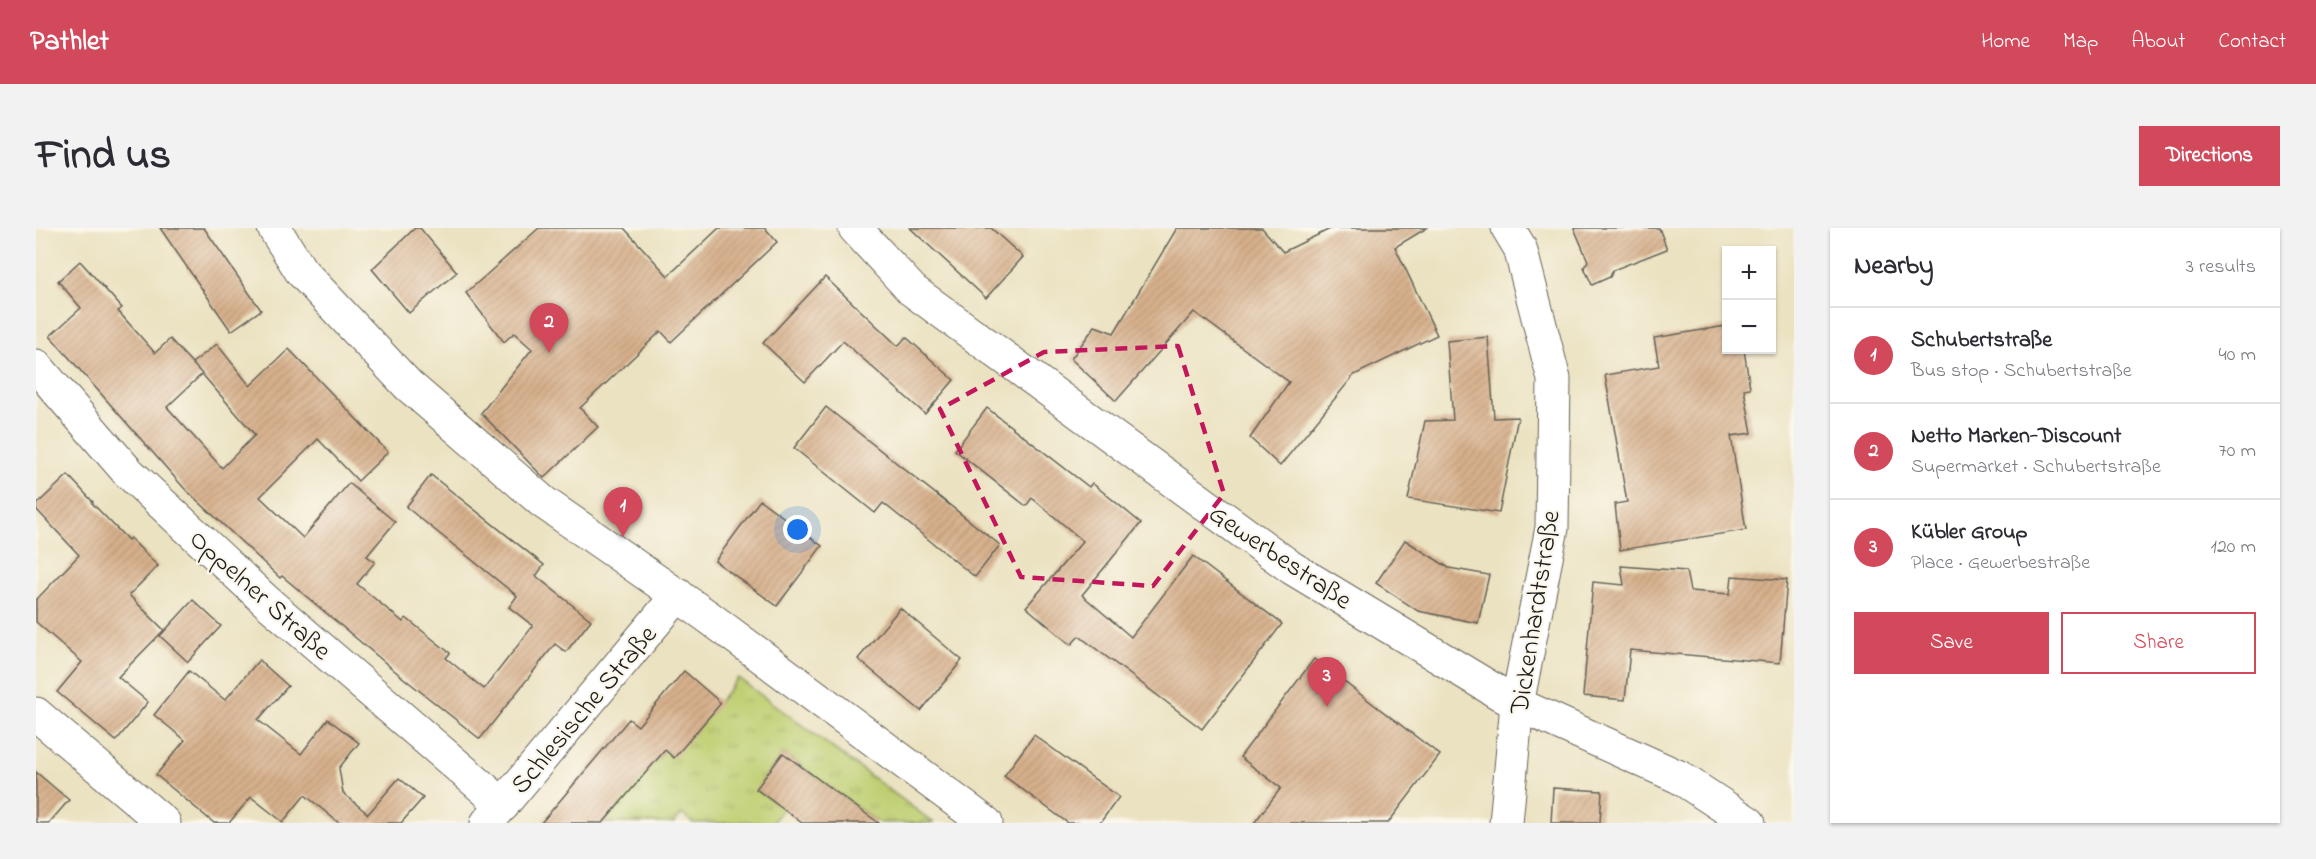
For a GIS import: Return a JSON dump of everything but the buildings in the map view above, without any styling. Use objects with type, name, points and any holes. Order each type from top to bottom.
[{"type":"street","points":[[274,228],[301,272],[408,385],[543,502],[678,595],[986,823]]},
{"type":"street","name":"Gewerbestraße","points":[[855,228],[912,290],[1292,568],[1517,704],[1679,777],[1749,823]]},
{"type":"street","name":"Dickenhardtstraße","points":[[1506,823],[1517,704],[1552,528],[1554,380],[1520,248],[1508,228]]},
{"type":"street","name":"Oppelner Straße","points":[[36,366],[127,471],[495,814]]},
{"type":"street","name":"Schlesische Straße","points":[[495,814],[678,595]]},
{"type":"street","points":[[36,714],[165,823]]},
{"type":"highlighted area","points":[[1178,346],[1224,494],[1153,586],[1021,577],[940,409],[1044,352]]},
{"type":"green space","points":[[738,678],[934,823],[879,823],[783,753],[756,789],[783,809],[772,823],[693,823],[682,814],[674,823],[603,823],[665,750],[674,757]]},
{"type":"place","name":"Netto Marken-Discount","points":[[549,353]]},
{"type":"place","name":"Schubertstraße","points":[[623,537]]},
{"type":"place","name":"Kübler Group","points":[[1327,707]]}]
